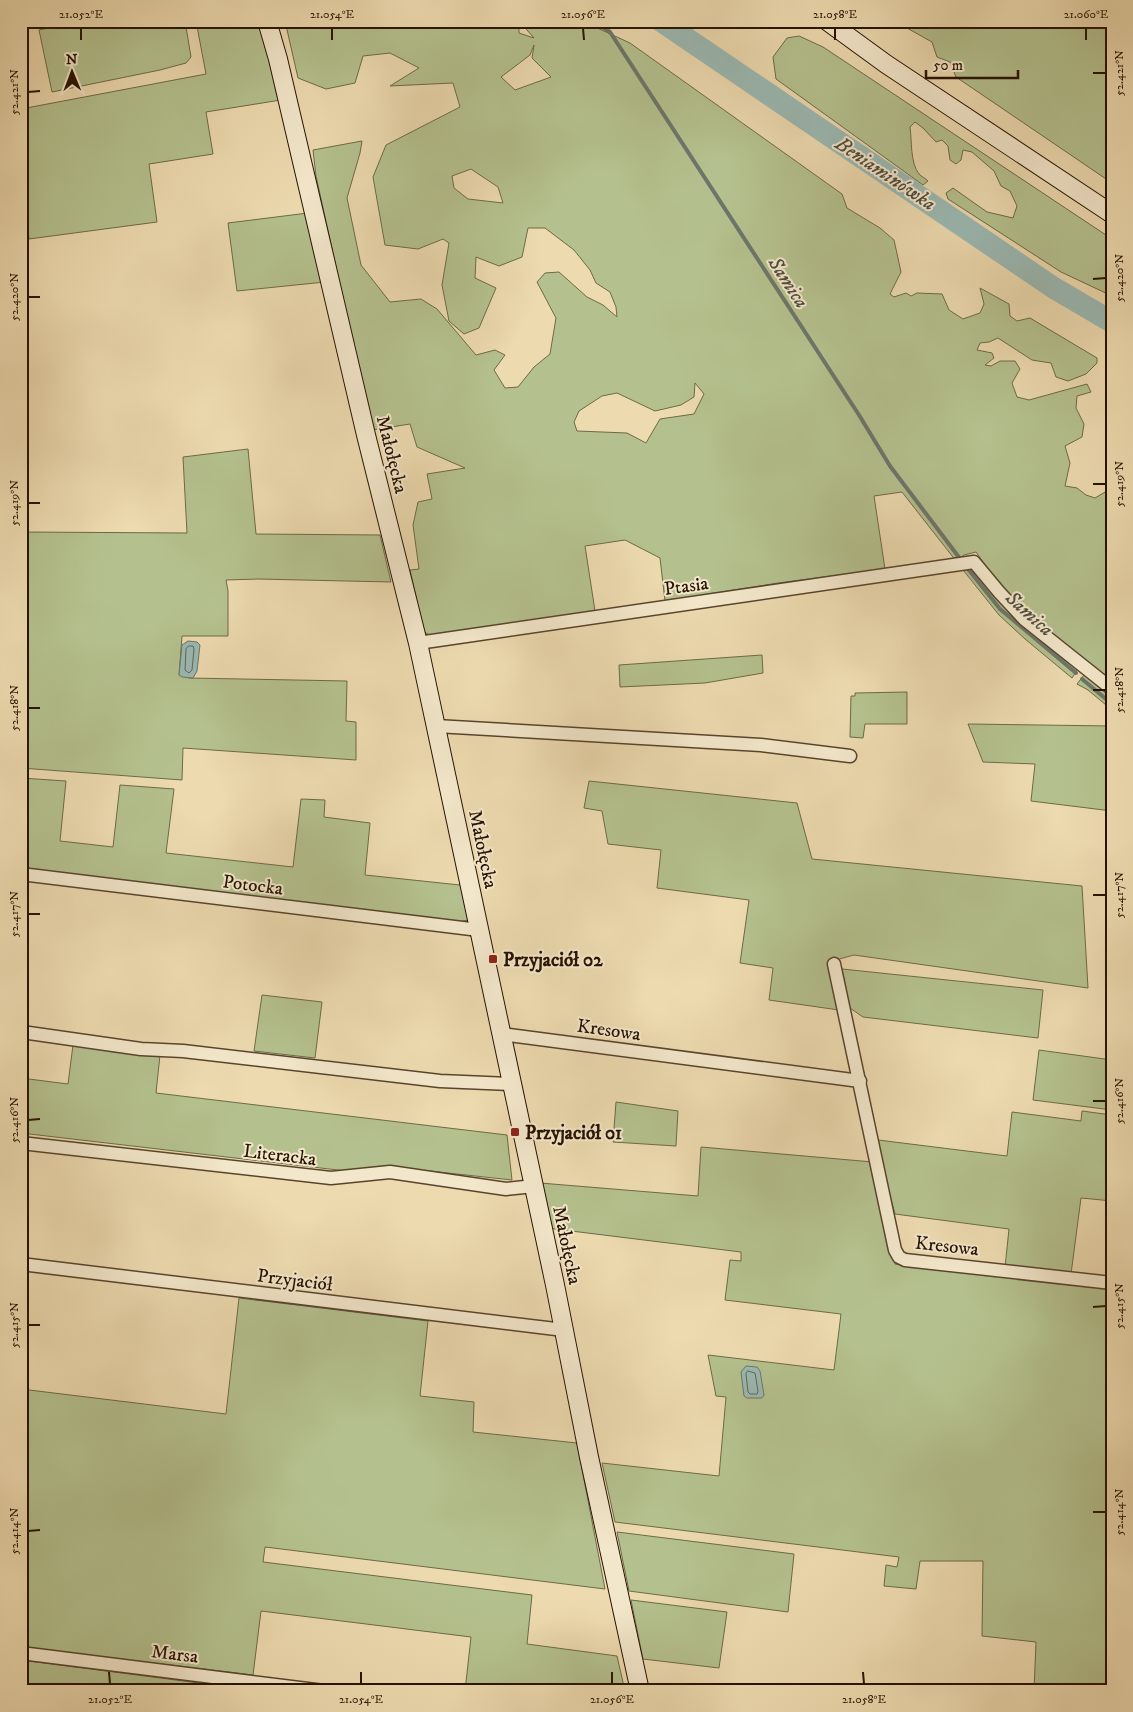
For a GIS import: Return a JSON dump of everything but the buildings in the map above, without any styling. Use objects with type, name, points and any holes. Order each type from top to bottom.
[{"type":"street","name":"Małołęcka","points":[[267,21],[278,59],[366,436],[418,643],[640,1691]]},
{"type":"street","points":[[827,21],[886,64],[1112,214]]},
{"type":"street","name":"Ptasia","points":[[418,643],[974,562],[1024,619],[1112,689]]},
{"type":"street","points":[[436,726],[761,745],[850,756]]},
{"type":"street","name":"Potocka","points":[[21,874],[479,930]]},
{"type":"street","name":"Kresowa","points":[[834,964],[895,1250],[899,1257],[905,1260],[1112,1283]]},
{"type":"street","points":[[29,1033],[141,1049],[183,1051],[431,1080],[512,1084]]},
{"type":"street","name":"Kresowa","points":[[501,1034],[860,1081]]},
{"type":"street","name":"Literacka","points":[[21,1143],[331,1178],[390,1172],[506,1189],[534,1186]]},
{"type":"street","name":"Przyjaciół","points":[[21,1264],[564,1330]]},
{"type":"street","name":"Marsa","points":[[21,1653],[324,1691]]},
{"type":"green space","points":[[79,21],[185,21],[191,57],[186,63],[160,70],[52,92],[39,30]]},
{"type":"green space","points":[[196,21],[259,21],[281,100],[206,112],[213,154],[149,164],[157,222],[29,239],[23,184],[21,184],[21,109],[206,74]]},
{"type":"green space","points":[[285,21],[519,21],[582,21],[630,43],[842,194],[847,208],[880,228],[894,240],[901,272],[890,294],[894,297],[906,293],[911,296],[917,293],[942,294],[949,310],[963,319],[980,313],[984,304],[980,288],[1009,304],[1010,316],[1017,321],[1030,318],[1097,358],[1097,363],[1086,374],[1068,381],[1056,377],[1051,363],[1032,360],[998,338],[980,343],[977,350],[992,353],[994,358],[985,365],[991,366],[1000,361],[1015,361],[1020,369],[1012,383],[1017,397],[1029,400],[1087,384],[1091,392],[1077,396],[1076,408],[1084,424],[1082,437],[1065,446],[1070,463],[1065,486],[1077,488],[1086,495],[1095,498],[1112,488],[1112,682],[1009,600],[976,552],[964,555],[956,561],[902,492],[874,496],[885,569],[778,583],[665,601],[660,558],[625,540],[585,546],[595,611],[430,635],[424,632],[410,570],[419,569],[413,525],[418,502],[432,499],[427,474],[465,468],[417,447],[410,424],[372,430],[316,176],[313,150],[362,141],[347,198],[361,265],[390,302],[421,299],[437,309],[476,355],[495,350],[505,355],[494,370],[505,388],[518,387],[534,367],[550,354],[556,318],[537,282],[545,273],[559,272],[587,297],[603,305],[617,317],[616,307],[610,292],[596,283],[590,270],[574,250],[545,228],[528,228],[522,257],[499,266],[476,257],[475,278],[496,288],[479,328],[464,334],[449,321],[442,285],[449,243],[443,239],[418,249],[385,245],[373,177],[386,145],[460,107],[453,83],[390,86],[419,68],[390,53],[363,56],[355,83],[326,89],[298,78]],"holes":[[[519,21],[534,38],[519,33]],[[534,45],[532,58],[551,77],[515,90],[501,77],[530,55]],[[471,169],[498,187],[503,203],[468,199],[454,188],[452,176]],[[695,383],[704,394],[694,414],[660,419],[646,443],[627,433],[577,431],[574,422],[579,411],[602,396],[617,393],[655,411],[681,405],[694,397]]]},
{"type":"green space","points":[[854,21],[1112,21],[1112,183],[956,77],[950,62],[937,57],[932,42],[898,23],[888,22],[878,28]]},
{"type":"green space","points":[[799,36],[823,47],[1112,239],[1112,296],[1061,272],[948,199],[946,193],[953,188],[987,212],[1013,218],[1017,206],[1010,191],[1001,186],[994,171],[972,152],[963,150],[961,160],[956,164],[950,160],[948,146],[942,140],[936,142],[915,122],[910,127],[912,151],[916,169],[928,181],[923,185],[776,79],[773,57],[787,38]]},
{"type":"green space","points":[[308,213],[325,282],[237,291],[228,223]]},
{"type":"green space","points":[[248,449],[256,534],[380,535],[391,582],[226,580],[228,591],[228,636],[182,636],[179,675],[189,678],[347,681],[346,721],[356,722],[356,760],[183,748],[182,780],[21,768],[21,532],[187,533],[183,457]]},
{"type":"green space","points":[[971,567],[1078,669],[1072,678],[999,615],[963,570]]},
{"type":"green space","points":[[762,655],[763,673],[705,683],[620,687],[619,665]]},
{"type":"green space","points":[[1084,675],[1112,697],[1112,710],[1088,690],[1077,684]]},
{"type":"green space","points":[[907,692],[907,724],[865,724],[863,738],[850,737],[851,696],[855,696],[855,693]]},
{"type":"green space","points":[[968,724],[1112,726],[1112,811],[1031,801],[1035,764],[983,762]]},
{"type":"green space","points":[[21,778],[66,781],[60,841],[113,847],[120,785],[174,789],[166,853],[293,867],[301,799],[325,800],[324,817],[370,823],[365,875],[460,885],[468,905],[469,920],[450,923],[21,869]]},
{"type":"green space","points":[[589,781],[797,803],[812,859],[1082,886],[1088,988],[854,955],[828,962],[839,1010],[769,1000],[773,968],[740,963],[749,900],[657,888],[661,850],[608,844],[602,811],[584,808]]},
{"type":"green space","points":[[842,969],[1043,990],[1038,1038],[863,1017],[850,1008]]},
{"type":"green space","points":[[262,995],[322,1002],[315,1058],[254,1051]]},
{"type":"green space","points":[[73,1045],[160,1055],[156,1093],[507,1135],[512,1180],[384,1166],[355,1172],[21,1133],[21,1078],[68,1084]]},
{"type":"green space","points":[[1039,1050],[1112,1060],[1112,1110],[1033,1100]]},
{"type":"green space","points":[[616,1102],[678,1111],[676,1146],[613,1142]]},
{"type":"green space","points":[[1082,1111],[1112,1115],[1112,1201],[1081,1198],[1071,1274],[1005,1267],[1009,1229],[895,1214],[883,1171],[878,1140],[1007,1156],[1012,1112],[1081,1121]]},
{"type":"green space","points":[[701,1147],[873,1162],[895,1264],[1112,1286],[1112,1691],[1034,1691],[1036,1642],[982,1636],[983,1561],[920,1561],[916,1589],[884,1586],[886,1565],[897,1567],[899,1557],[615,1522],[602,1463],[719,1476],[726,1397],[716,1396],[708,1355],[834,1370],[841,1314],[725,1300],[730,1260],[741,1261],[741,1252],[547,1228],[540,1183],[698,1196]]},
{"type":"green space","points":[[239,1298],[428,1321],[420,1396],[474,1402],[473,1432],[577,1443],[605,1589],[265,1547],[263,1562],[532,1595],[527,1644],[617,1656],[625,1691],[465,1691],[471,1637],[261,1611],[253,1675],[21,1647],[21,1389],[226,1414]]},
{"type":"green space","points":[[617,1532],[794,1554],[788,1612],[629,1591]]},
{"type":"green space","points":[[631,1600],[727,1612],[719,1668],[643,1659]]},
{"type":"green space","points":[[21,1660],[222,1686],[221,1691],[21,1691]]},
{"type":"green space","points":[[863,1685],[910,1691],[863,1691]]},
{"type":"water","points":[[188,641],[197,642],[200,645],[197,671],[193,678],[179,675],[182,645]]},
{"type":"water","points":[[746,1366],[757,1367],[760,1371],[764,1395],[762,1398],[747,1398],[744,1396],[741,1372]]},
{"type":"waterway","name":"Samica","points":[[593,21],[610,32],[859,415],[890,466],[961,560]]},
{"type":"waterway","name":"Beniaminówka","points":[[661,21],[1054,288],[1112,322]]},
{"type":"waterway","name":"Samica","points":[[968,569],[1000,609],[1076,673]]},
{"type":"waterway","name":"Samica","points":[[1082,679],[1112,704]]},
{"type":"place","name":"Przyjaciół 02","points":[[493,959]]},
{"type":"place","name":"Przyjaciół 01","points":[[515,1132]]}]
